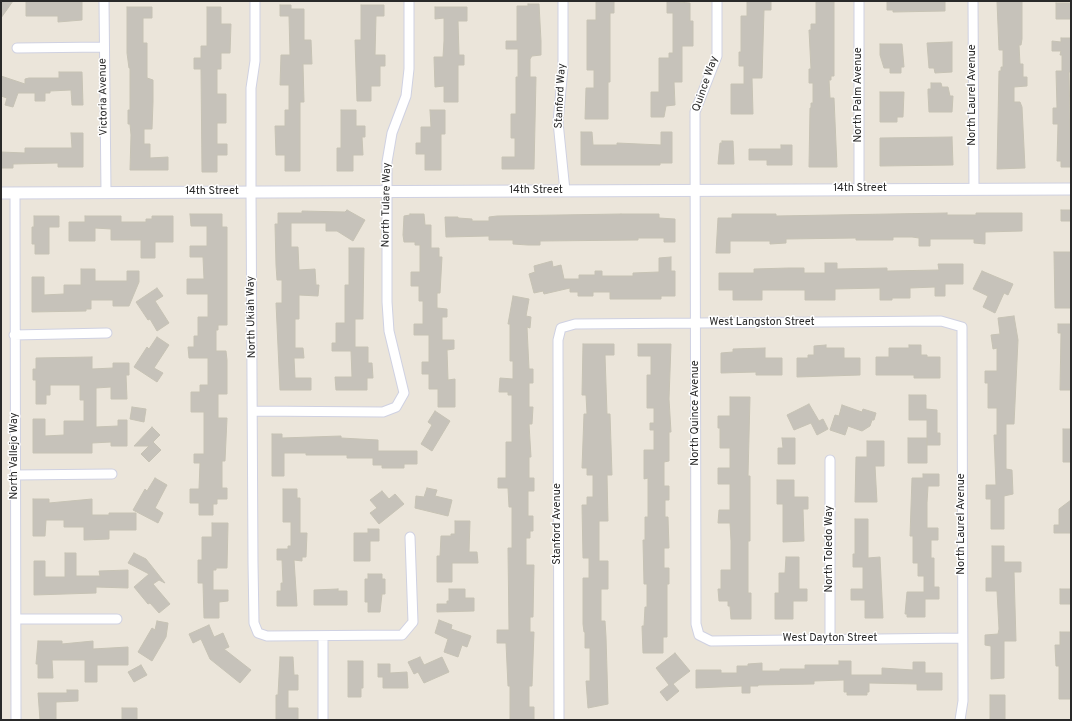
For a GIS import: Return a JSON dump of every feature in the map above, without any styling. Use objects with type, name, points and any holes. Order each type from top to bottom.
[{"type":"street","name":"Victoria Avenue","points":[[104,1],[106,192]]},
{"type":"street","name":"North Ukiah Way","points":[[255,1],[255,61],[251,88],[254,623],[258,633],[267,636],[323,637]]},
{"type":"street","name":"North Tulare Way","points":[[253,411],[383,412],[396,408],[404,393],[389,331],[386,302],[387,162],[392,133],[406,96],[409,69],[409,1]]},
{"type":"street","name":"Stanford Way","points":[[563,1],[563,68],[558,122],[565,191]]},
{"type":"street","name":"Quince Way","points":[[695,191],[695,112],[717,56],[717,1]]},
{"type":"street","name":"North Palm Avenue","points":[[859,1],[859,190]]},
{"type":"street","name":"North Laurel Avenue","points":[[973,1],[974,189]]},
{"type":"street","points":[[16,48],[104,47]]},
{"type":"street","name":"14th Street","points":[[1,193],[1071,189]]},
{"type":"street","name":"North Quince Avenue","points":[[695,191],[696,624],[699,635]]},
{"type":"street","name":"North Vallejo Way","points":[[15,193],[14,335],[16,720]]},
{"type":"street","name":"West Langston Street","points":[[561,328],[575,324],[941,321],[962,327]]},
{"type":"street","name":"North Laurel Avenue","points":[[960,720],[963,701],[962,327]]},
{"type":"street","name":"Stanford Avenue","points":[[559,720],[558,340],[561,328]]},
{"type":"street","points":[[14,335],[107,333]]},
{"type":"street","name":"North Toledo Way","points":[[830,460],[830,639]]},
{"type":"street","points":[[15,475],[112,474]]},
{"type":"street","points":[[323,720],[323,637],[402,635],[413,622],[410,537]]},
{"type":"street","points":[[16,619],[117,619]]},
{"type":"street","name":"West Dayton Street","points":[[699,635],[711,641],[962,638]]},
{"type":"building","points":[[1,1],[13,1],[1,18]]},
{"type":"building","points":[[26,1],[82,1],[82,20],[58,22],[58,16],[26,16]]},
{"type":"building","points":[[596,1],[614,1],[614,13],[610,13],[610,82],[608,82],[608,119],[585,119],[586,88],[594,88],[594,70],[587,70],[587,20],[596,20]]},
{"type":"building","points":[[667,1],[690,3],[690,21],[693,21],[693,46],[682,46],[682,82],[674,82],[675,105],[666,106],[664,117],[651,117],[651,92],[659,92],[659,58],[669,58],[669,53],[673,53],[673,13],[667,13]]},
{"type":"building","points":[[747,1],[771,1],[771,10],[764,10],[762,78],[752,78],[753,114],[731,114],[731,84],[744,84],[744,66],[739,66],[739,52],[741,52],[741,16],[747,16]]},
{"type":"building","points":[[816,1],[834,2],[834,76],[831,76],[831,80],[829,80],[830,98],[834,98],[837,167],[809,167],[810,108],[811,103],[813,103],[813,83],[809,83],[809,69],[811,69],[809,30],[811,30],[811,24],[816,24]]},
{"type":"building","points":[[887,1],[945,1],[945,11],[893,12],[893,10],[887,10]]},
{"type":"building","points":[[997,1],[1022,1],[1022,39],[1021,45],[1019,45],[1020,64],[1023,64],[1023,77],[1027,77],[1027,86],[1014,87],[1014,102],[1020,102],[1022,107],[1025,168],[997,169],[999,71],[1001,71],[1001,67],[1003,67],[1003,50],[999,50]]},
{"type":"building","points":[[1056,3],[1071,3],[1071,19],[1056,19]]},
{"type":"building","points":[[528,4],[539,4],[541,41],[541,55],[532,56],[530,59],[530,77],[536,77],[534,169],[502,169],[502,157],[515,157],[515,138],[511,138],[511,114],[516,114],[516,77],[518,77],[518,49],[506,49],[506,41],[517,41],[517,6],[528,6]]},
{"type":"building","points":[[280,5],[291,5],[291,9],[304,9],[304,40],[311,40],[312,64],[303,64],[304,102],[300,102],[300,171],[285,171],[285,155],[276,155],[275,126],[285,126],[285,110],[289,110],[289,85],[280,85],[281,55],[290,55],[289,16],[280,16]]},
{"type":"building","points":[[361,5],[384,5],[384,16],[376,16],[375,55],[385,55],[385,66],[380,66],[380,86],[371,86],[371,101],[357,101],[355,40],[361,40]]},
{"type":"building","points":[[127,7],[152,7],[152,18],[143,18],[143,43],[147,43],[147,78],[153,80],[152,129],[144,129],[144,144],[150,144],[150,158],[168,157],[168,170],[130,170],[131,135],[130,124],[128,124],[128,110],[130,110],[130,68],[127,53]]},
{"type":"building","points":[[207,7],[221,7],[221,24],[231,24],[230,53],[221,53],[221,69],[217,69],[217,94],[226,94],[226,123],[217,123],[217,144],[227,144],[227,155],[217,155],[217,172],[202,172],[201,69],[194,69],[194,58],[201,58],[201,46],[207,46]]},
{"type":"building","points":[[435,7],[467,7],[467,21],[458,21],[459,55],[464,55],[464,65],[458,65],[458,102],[444,102],[444,86],[435,87],[434,57],[443,57],[444,18],[435,19]]},
{"type":"building","points":[[1061,38],[1071,38],[1071,72],[1069,72],[1071,167],[1061,167],[1061,161],[1057,161],[1058,124],[1053,124],[1053,108],[1057,108],[1056,71],[1062,71],[1062,55],[1060,55],[1061,51],[1052,51],[1052,41],[1061,42]]},
{"type":"building","points":[[952,42],[952,72],[935,73],[934,68],[929,68],[927,43]]},
{"type":"building","points":[[880,44],[902,44],[904,67],[901,67],[901,73],[890,73],[890,68],[884,68],[880,55]]},
{"type":"building","points":[[59,72],[82,72],[83,105],[72,105],[71,90],[50,91],[50,93],[45,93],[45,101],[35,101],[35,93],[18,93],[13,107],[5,105],[7,98],[1,96],[1,76],[25,84],[25,79],[29,78],[59,78]]},
{"type":"building","points":[[931,83],[941,83],[942,87],[948,87],[950,96],[953,96],[952,112],[929,112],[928,89],[931,89]]},
{"type":"building","points":[[880,92],[904,92],[903,117],[897,117],[897,122],[880,122]]},
{"type":"building","points":[[341,110],[356,110],[356,126],[365,126],[365,137],[362,137],[363,155],[353,155],[353,171],[337,171],[337,148],[341,148]]},
{"type":"building","points":[[430,110],[445,110],[445,134],[441,134],[441,170],[425,170],[425,154],[416,154],[416,143],[421,143],[421,127],[431,127]]},
{"type":"building","points":[[581,132],[592,132],[593,145],[617,145],[617,143],[661,145],[661,132],[672,132],[672,163],[660,163],[660,165],[581,165]]},
{"type":"building","points":[[71,133],[83,133],[83,167],[58,167],[58,163],[13,164],[13,168],[1,168],[1,152],[25,153],[25,148],[72,148]]},
{"type":"building","points":[[952,137],[953,165],[880,166],[880,138]]},
{"type":"building","points":[[722,141],[733,141],[734,164],[718,164],[720,143],[722,143]]},
{"type":"building","points":[[781,145],[792,145],[792,165],[767,165],[767,160],[749,160],[749,149],[781,149]]},
{"type":"building","points":[[347,210],[365,220],[353,241],[337,231],[326,231],[326,223],[291,223],[291,247],[298,247],[299,270],[315,269],[316,285],[319,285],[318,296],[299,295],[299,319],[295,319],[295,348],[303,348],[304,358],[294,358],[295,378],[311,378],[311,390],[280,390],[276,303],[282,303],[282,280],[277,280],[276,265],[275,224],[278,224],[278,213],[302,213],[302,211],[345,212]]},
{"type":"building","points":[[1061,210],[1071,210],[1071,221],[1061,221]]},
{"type":"building","points":[[947,213],[947,215],[976,215],[976,213],[1022,213],[1022,231],[985,232],[985,244],[974,243],[974,239],[930,239],[930,246],[919,246],[919,238],[912,237],[893,237],[893,240],[856,240],[856,238],[786,239],[786,243],[770,244],[770,241],[730,241],[730,253],[716,253],[718,218],[732,218],[732,214],[776,214],[776,216]]},
{"type":"building","points":[[190,214],[222,214],[222,227],[227,227],[227,325],[218,325],[218,330],[216,330],[216,351],[226,351],[227,360],[227,394],[218,394],[218,418],[227,418],[225,461],[222,461],[222,488],[227,488],[227,499],[217,499],[217,504],[213,504],[213,515],[199,515],[199,503],[190,503],[190,489],[199,489],[200,463],[194,463],[194,454],[204,454],[204,412],[191,412],[191,392],[200,392],[200,385],[208,385],[208,358],[189,358],[188,347],[194,347],[194,336],[198,336],[198,317],[208,317],[208,294],[187,294],[187,279],[204,279],[203,257],[190,257],[190,246],[207,246],[207,226],[191,226]]},
{"type":"building","points":[[410,214],[424,214],[425,225],[431,225],[431,248],[439,248],[439,257],[442,257],[440,293],[437,293],[437,308],[447,309],[447,317],[442,317],[442,340],[454,340],[454,349],[447,350],[448,380],[455,379],[455,407],[438,407],[438,389],[429,389],[429,374],[422,374],[422,362],[429,362],[429,335],[414,335],[414,324],[423,324],[423,301],[419,301],[419,286],[411,286],[411,272],[420,272],[420,245],[415,245],[415,242],[404,242],[404,216]]},
{"type":"building","points":[[659,214],[659,218],[675,219],[675,242],[664,242],[664,238],[638,238],[638,240],[540,241],[540,245],[528,245],[513,244],[513,240],[489,240],[489,236],[446,237],[445,217],[472,219],[472,221],[489,221],[489,217],[497,216]]},
{"type":"building","points":[[34,216],[59,216],[59,227],[49,227],[49,254],[35,254],[35,244],[32,244],[32,227],[34,227]]},
{"type":"building","points":[[85,216],[121,216],[121,222],[146,222],[146,219],[152,219],[152,216],[173,216],[173,242],[155,242],[155,258],[141,258],[141,240],[111,240],[111,229],[95,228],[95,241],[69,241],[69,222],[85,222]]},
{"type":"building","points":[[349,248],[364,248],[363,319],[355,319],[355,347],[368,347],[368,363],[372,363],[373,378],[367,378],[367,390],[336,390],[335,377],[352,377],[351,351],[332,351],[332,343],[336,343],[336,323],[345,323],[345,285],[349,285]]},
{"type":"building","points":[[1054,252],[1071,252],[1071,308],[1055,308]]},
{"type":"building","points":[[671,257],[671,271],[675,271],[675,296],[661,296],[661,299],[610,299],[610,292],[593,292],[593,296],[578,296],[578,292],[570,292],[570,288],[544,294],[543,291],[534,293],[529,274],[535,272],[534,266],[552,261],[553,267],[561,265],[564,279],[579,279],[579,275],[595,275],[595,271],[602,271],[602,276],[633,276],[633,273],[659,272],[659,258]]},
{"type":"building","points":[[825,263],[837,263],[837,269],[887,268],[887,271],[939,270],[938,264],[963,264],[963,284],[945,284],[945,296],[935,296],[935,287],[910,288],[910,298],[892,298],[892,300],[880,300],[880,288],[835,289],[835,300],[805,300],[805,290],[762,290],[762,300],[733,300],[733,290],[719,290],[719,273],[754,273],[754,269],[804,268],[804,273],[825,273]]},
{"type":"building","points":[[81,269],[95,269],[95,281],[127,281],[127,271],[139,271],[139,282],[129,306],[113,306],[113,300],[91,300],[91,309],[86,309],[86,311],[32,312],[32,277],[44,277],[44,295],[64,294],[64,285],[81,285]]},
{"type":"building","points":[[982,271],[1013,284],[1008,295],[1004,293],[995,313],[983,307],[988,296],[973,289]]},
{"type":"building","points":[[157,288],[163,296],[155,301],[169,323],[157,331],[150,319],[148,320],[136,302]]},
{"type":"building","points":[[513,296],[529,299],[526,316],[531,317],[530,328],[527,327],[529,369],[533,369],[533,383],[529,383],[529,407],[533,407],[532,424],[529,424],[531,457],[529,457],[529,478],[534,478],[534,491],[528,491],[528,516],[533,516],[533,531],[530,531],[530,538],[526,538],[526,565],[534,565],[533,617],[530,617],[530,632],[534,632],[532,686],[529,686],[529,707],[534,707],[534,720],[510,720],[510,686],[508,686],[506,643],[497,643],[497,630],[509,630],[508,548],[512,548],[512,507],[509,507],[508,488],[498,488],[498,478],[506,478],[506,442],[512,442],[512,395],[508,395],[508,392],[499,392],[500,378],[513,379],[513,361],[510,361],[510,324],[508,324]]},
{"type":"building","points":[[1014,316],[1018,340],[1014,424],[1006,424],[1006,469],[1012,470],[1013,494],[1004,496],[1004,529],[991,529],[991,499],[986,499],[986,485],[996,485],[994,435],[997,435],[997,408],[988,408],[988,383],[985,383],[985,371],[997,371],[997,348],[993,349],[991,335],[1000,334],[998,318]]},
{"type":"building","points":[[1058,324],[1071,324],[1071,390],[1060,390],[1061,333],[1058,333]]},
{"type":"building","points":[[157,337],[169,345],[154,368],[163,373],[157,382],[134,367],[147,347],[149,349]]},
{"type":"building","points":[[583,344],[614,344],[614,355],[605,355],[607,414],[610,414],[612,475],[607,475],[608,521],[599,521],[599,561],[608,561],[608,589],[601,589],[601,621],[605,621],[608,704],[588,708],[586,681],[590,681],[590,648],[585,648],[585,632],[583,624],[583,578],[589,578],[589,558],[583,558],[582,505],[587,505],[587,497],[593,497],[593,475],[587,475],[587,468],[582,468],[584,414],[587,414],[586,395],[582,395]]},
{"type":"building","points":[[638,344],[671,344],[669,399],[671,432],[669,432],[669,461],[664,462],[664,486],[669,486],[669,500],[665,500],[665,517],[668,517],[669,548],[664,548],[664,568],[669,568],[669,584],[667,584],[667,637],[663,637],[663,653],[643,653],[642,626],[644,626],[645,607],[647,607],[647,584],[644,584],[643,540],[645,540],[645,517],[648,517],[648,478],[644,479],[644,450],[654,450],[654,430],[650,430],[650,423],[654,423],[654,408],[647,408],[647,375],[651,375],[651,356],[638,356]]},
{"type":"building","points":[[826,345],[826,348],[844,348],[844,358],[860,358],[860,375],[797,377],[797,358],[808,358],[808,355],[814,355],[814,346]]},
{"type":"building","points":[[909,345],[921,345],[921,355],[927,355],[927,357],[940,357],[940,378],[914,378],[914,375],[876,375],[876,357],[889,357],[889,348],[909,348]]},
{"type":"building","points":[[765,348],[765,358],[782,358],[782,375],[756,375],[756,372],[721,373],[721,353],[733,352],[733,349]]},
{"type":"building","points":[[92,357],[92,369],[113,368],[113,363],[129,363],[129,375],[126,375],[127,399],[111,399],[111,387],[96,388],[96,427],[118,426],[118,420],[127,420],[127,446],[111,446],[111,442],[92,443],[92,453],[33,453],[33,419],[45,419],[45,436],[64,435],[64,421],[84,421],[84,400],[80,400],[80,385],[50,385],[50,395],[46,395],[46,404],[36,404],[36,380],[33,380],[33,369],[36,369],[36,358]]},
{"type":"building","points":[[909,395],[926,395],[926,409],[937,410],[937,433],[940,433],[940,445],[927,445],[927,420],[909,420]]},
{"type":"building","points":[[730,397],[750,397],[748,476],[750,476],[750,541],[748,541],[748,593],[751,593],[751,619],[731,619],[728,601],[719,601],[718,589],[721,589],[721,570],[731,570],[731,541],[730,523],[718,523],[719,510],[730,510],[730,484],[718,484],[718,468],[730,468],[730,448],[720,448],[720,428],[718,428],[718,416],[730,416]]},
{"type":"building","points":[[809,404],[819,421],[823,419],[828,429],[817,435],[811,423],[794,430],[787,415]]},
{"type":"building","points":[[842,405],[862,412],[863,409],[876,413],[874,420],[872,420],[870,426],[862,431],[848,426],[845,435],[830,430],[835,415],[839,416]]},
{"type":"building","points":[[132,407],[146,409],[144,422],[130,419]]},
{"type":"building","points":[[435,411],[450,421],[432,451],[421,444],[432,425],[428,422]]},
{"type":"building","points":[[152,427],[160,435],[153,442],[161,450],[149,462],[141,454],[149,446],[134,446]]},
{"type":"building","points":[[1063,429],[1071,429],[1071,462],[1063,462]]},
{"type":"building","points":[[272,434],[282,434],[282,438],[341,436],[341,438],[378,440],[378,451],[417,451],[417,464],[404,464],[404,468],[382,468],[382,465],[373,465],[373,458],[347,458],[347,455],[306,455],[306,453],[284,453],[284,476],[272,476]]},
{"type":"building","points":[[782,438],[795,438],[795,464],[778,464],[778,448],[783,448]]},
{"type":"building","points":[[908,438],[927,438],[927,463],[908,463]]},
{"type":"building","points":[[867,441],[884,441],[884,466],[875,466],[877,502],[855,502],[856,457],[867,457]]},
{"type":"building","points":[[923,474],[939,474],[939,486],[928,486],[927,528],[938,528],[938,540],[931,540],[931,558],[934,558],[934,587],[939,587],[939,599],[925,599],[925,617],[907,617],[907,614],[905,614],[907,592],[924,592],[924,576],[918,576],[918,563],[913,563],[913,536],[910,536],[912,478],[923,478]]},
{"type":"building","points":[[155,478],[167,485],[155,508],[163,513],[158,523],[133,510],[145,489],[147,491]]},
{"type":"building","points":[[777,480],[794,480],[794,497],[808,497],[808,509],[803,509],[804,541],[783,542],[783,504],[777,504]]},
{"type":"building","points":[[427,488],[437,490],[435,496],[452,500],[448,516],[415,508],[416,496],[424,497]]},
{"type":"building","points":[[283,489],[297,489],[297,498],[300,498],[300,533],[307,533],[306,557],[302,557],[302,561],[294,560],[297,606],[277,606],[277,591],[281,591],[281,583],[283,583],[282,560],[277,560],[277,549],[288,549],[288,546],[291,546],[291,522],[283,522]]},
{"type":"building","points":[[382,491],[389,499],[395,494],[404,504],[379,524],[370,513],[377,508],[370,500]]},
{"type":"building","points":[[33,499],[49,499],[49,503],[92,499],[92,515],[109,515],[109,513],[136,513],[136,530],[109,530],[109,539],[84,540],[84,527],[64,527],[64,520],[46,520],[45,536],[33,536]]},
{"type":"building","points":[[1071,500],[1071,533],[1054,533],[1054,525],[1059,525],[1059,509]]},
{"type":"building","points":[[855,519],[868,519],[868,558],[880,557],[883,618],[865,618],[865,600],[851,600],[851,589],[863,589],[863,567],[853,567],[853,554],[855,554]]},
{"type":"building","points":[[455,521],[470,521],[469,552],[477,552],[478,563],[452,563],[452,582],[437,582],[437,556],[440,556],[441,536],[451,536],[451,534],[455,534]]},
{"type":"building","points":[[212,523],[228,523],[227,568],[216,568],[216,570],[213,570],[213,590],[228,590],[228,601],[219,602],[219,618],[204,618],[203,583],[198,583],[198,560],[202,560],[202,537],[212,537]]},
{"type":"building","points":[[368,529],[379,529],[379,541],[370,541],[370,561],[354,561],[354,533],[368,533]]},
{"type":"building","points":[[992,546],[1004,546],[1004,562],[1021,562],[1021,572],[1014,572],[1016,641],[1004,641],[1004,678],[991,679],[991,646],[985,645],[985,635],[998,634],[999,629],[997,591],[986,591],[986,578],[992,578]]},
{"type":"building","points":[[65,553],[76,553],[76,576],[100,576],[99,571],[128,570],[128,588],[96,587],[96,593],[34,595],[34,561],[45,561],[45,577],[65,577]]},
{"type":"building","points":[[134,553],[146,559],[165,583],[159,580],[153,584],[170,604],[159,613],[150,603],[148,604],[134,587],[149,574],[128,563]]},
{"type":"building","points":[[786,557],[799,557],[799,589],[807,589],[807,601],[793,601],[793,619],[775,619],[775,593],[779,593],[779,573],[785,573]]},
{"type":"building","points":[[368,574],[382,574],[382,579],[385,579],[385,594],[382,594],[380,612],[368,612],[368,602],[365,602],[365,579],[368,579]]},
{"type":"building","points":[[338,589],[338,591],[347,591],[347,605],[314,605],[314,590]]},
{"type":"building","points":[[449,589],[465,589],[465,598],[474,598],[474,611],[437,612],[437,604],[447,604],[447,601],[449,601]]},
{"type":"building","points":[[1060,589],[1071,589],[1071,604],[1060,604]]},
{"type":"building","points":[[439,620],[452,625],[451,629],[471,636],[467,647],[462,645],[458,657],[444,652],[448,639],[435,633]]},
{"type":"building","points":[[157,621],[168,623],[166,637],[152,661],[138,652],[152,628],[155,630]]},
{"type":"building","points":[[209,625],[214,637],[223,633],[229,647],[224,649],[251,670],[240,683],[210,659],[201,639],[193,643],[189,634]]},
{"type":"building","points":[[1060,632],[1071,632],[1071,699],[1059,699],[1059,666],[1056,666],[1055,645],[1060,645]]},
{"type":"building","points":[[38,641],[62,641],[62,644],[93,641],[93,649],[128,647],[128,665],[97,665],[97,682],[85,682],[85,660],[52,660],[53,678],[38,678],[38,664],[36,664]]},
{"type":"building","points":[[675,653],[690,671],[673,684],[679,691],[667,701],[660,692],[669,685],[656,668]]},
{"type":"building","points":[[280,657],[293,657],[294,675],[298,675],[298,690],[288,690],[288,708],[298,708],[298,720],[276,720],[276,695],[278,695]]},
{"type":"building","points":[[420,657],[424,665],[442,657],[449,672],[424,683],[418,672],[414,674],[408,662]]},
{"type":"building","points":[[348,661],[363,661],[363,688],[361,688],[361,697],[348,697]]},
{"type":"building","points":[[839,661],[851,661],[851,675],[882,675],[882,668],[913,670],[913,662],[925,662],[925,673],[942,673],[942,690],[917,690],[917,684],[869,683],[869,692],[867,692],[867,695],[847,695],[847,692],[844,692],[844,680],[814,681],[814,684],[750,686],[750,693],[742,693],[742,686],[696,688],[696,670],[721,670],[721,673],[737,673],[737,666],[748,666],[748,664],[762,663],[762,671],[780,671],[780,669],[805,669],[805,665],[839,665]]},
{"type":"building","points":[[378,664],[390,664],[390,673],[407,672],[408,688],[383,688],[383,677],[378,677]]},
{"type":"building","points":[[141,665],[147,675],[134,682],[128,672]]},
{"type":"building","points":[[67,690],[78,690],[78,701],[56,702],[56,720],[40,720],[38,693],[67,693]]},
{"type":"building","points":[[990,695],[1005,695],[1005,720],[990,720]]},
{"type":"building","points":[[122,708],[137,708],[137,720],[122,720]]}]
